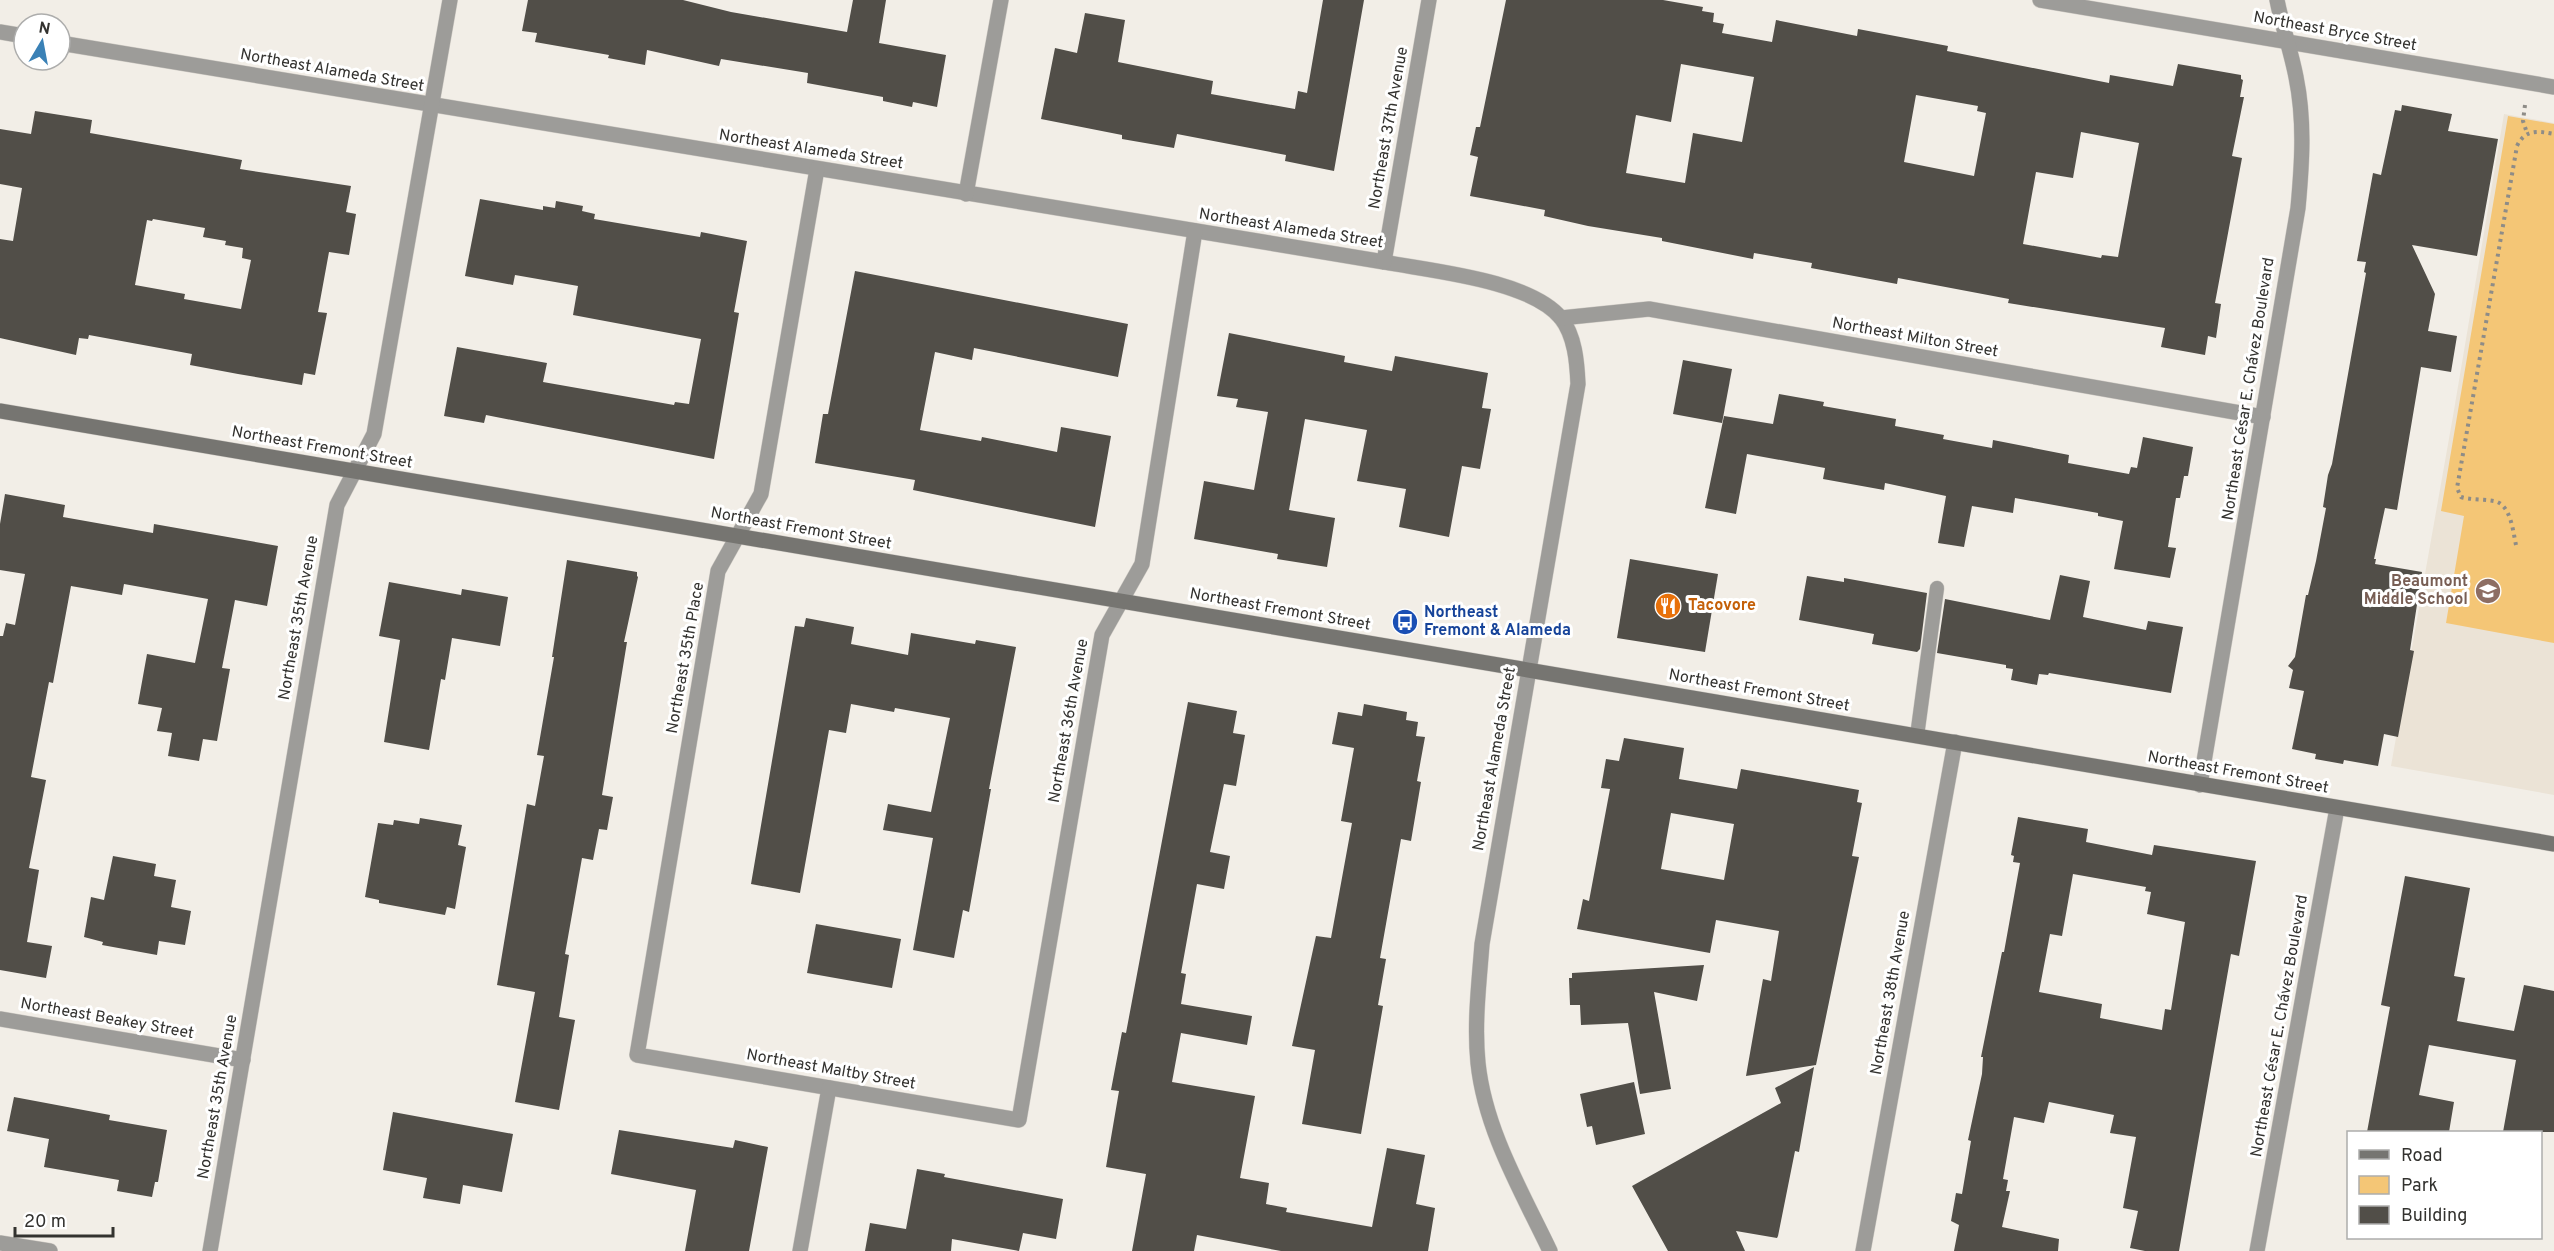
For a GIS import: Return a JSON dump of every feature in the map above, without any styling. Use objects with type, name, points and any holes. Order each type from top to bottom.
[{"type":"main road","name":"Northeast Fremont Street","points":[[0,411],[2554,844]]},
{"type":"street","name":"Northeast 35th Avenue","points":[[210,1251],[337,505],[374,434],[450,0]]},
{"type":"street","points":[[966,194],[1001,0]]},
{"type":"street","name":"Northeast 37th Avenue","points":[[1384,262],[1429,0]]},
{"type":"street","name":"Northeast Bryce Street","points":[[2040,0],[2554,87]]},
{"type":"street","name":"Northeast César E. Chávez Boulevard","points":[[2200,784],[2298,208],[2302,162],[2298,89],[2277,0]]},
{"type":"street","name":"Northeast Alameda Street","points":[[72,45],[1384,262],[1503,285],[1533,297],[1561,318],[1577,359],[1578,384],[1482,944],[1477,1006],[1478,1065],[1485,1095],[1501,1147],[1550,1251]]},
{"type":"street","name":"Northeast 35th Place","points":[[637,1055],[718,571],[761,494],[817,169]]},
{"type":"street","name":"Northeast 36th Avenue","points":[[1019,1120],[1102,635],[1142,564],[1195,231]]},
{"type":"street","name":"Northeast Milton Street","points":[[1561,318],[1649,309],[2263,417]]},
{"type":"street","name":"Northeast 38th Avenue","points":[[1863,1251],[1955,742]]},
{"type":"street","name":"Northeast César E. Chávez Boulevard","points":[[2257,1251],[2337,808]]},
{"type":"street","name":"Northeast Beakey Street","points":[[0,1019],[243,1060]]},
{"type":"street","name":"Northeast Maltby Street","points":[[637,1055],[1019,1120]]},
{"type":"street","points":[[800,1251],[829,1088]]},
{"type":"street","points":[[0,1243],[50,1251]]},
{"type":"lane","points":[[1917,736],[1936,588]]},
{"type":"path","points":[[2516,545],[2503,505],[2496,501],[2460,497],[2457,488],[2517,146],[2523,137],[2532,132],[2554,134]]},
{"type":"shaded area","name":"Beaumont Middle School","points":[[2504,114],[2554,123],[2554,795],[2391,766]]},
{"type":"green space","name":"Beaumont Middle School","points":[[2508,116],[2554,124],[2554,643],[2446,623],[2464,516],[2441,511]]},
{"type":"building","points":[[528,0],[683,0],[731,12],[847,32],[853,0],[886,0],[879,43],[946,55],[937,107],[913,102],[912,107],[883,101],[883,97],[807,83],[808,73],[721,59],[719,66],[647,50],[645,65],[608,58],[609,55],[535,42],[537,33],[522,31]]},
{"type":"building","points":[[1323,0],[1364,0],[1334,171],[1285,161],[1286,155],[1177,134],[1174,148],[1122,139],[1122,135],[1041,119],[1055,48],[1077,53],[1085,13],[1125,20],[1118,62],[1213,81],[1211,94],[1295,109],[1298,91],[1307,93]]},
{"type":"building","points":[[1506,0],[1663,0],[1703,7],[1702,11],[1714,13],[1713,22],[1724,24],[1722,33],[1772,42],[1776,20],[1857,36],[1858,29],[1948,46],[1947,51],[2109,83],[2110,75],[2173,86],[2178,64],[2241,75],[2243,80],[2240,97],[2244,97],[2232,156],[2242,158],[2215,303],[2221,304],[2216,338],[2208,336],[2205,355],[2161,347],[2165,328],[2008,303],[2009,299],[1898,278],[1897,284],[1811,268],[1812,263],[1754,253],[1753,259],[1662,241],[1662,238],[1588,226],[1544,216],[1545,210],[1470,196],[1478,157],[1470,155],[1476,127],[1480,127]],"holes":[[[1681,64],[1754,77],[1742,142],[1693,133],[1685,183],[1626,173],[1636,115],[1671,122]],[[1916,95],[1978,106],[1977,111],[1986,113],[1974,176],[1904,162]],[[2081,132],[2139,143],[2118,257],[2102,255],[2101,258],[2023,244],[2036,172],[2073,178]]]},
{"type":"building","points":[[2402,105],[2452,114],[2448,131],[2498,139],[2477,256],[2412,245],[2435,294],[2428,331],[2457,336],[2451,372],[2421,367],[2397,510],[2385,508],[2374,559],[2376,559],[2375,564],[2422,572],[2410,650],[2414,651],[2398,737],[2384,734],[2378,766],[2344,760],[2343,764],[2315,759],[2316,754],[2292,749],[2304,691],[2289,688],[2293,670],[2288,666],[2295,657],[2306,595],[2308,595],[2316,561],[2326,508],[2323,507],[2328,475],[2332,464],[2366,273],[2364,272],[2366,262],[2357,261],[2373,173],[2381,175],[2395,110],[2401,111]]},
{"type":"building","points":[[35,111],[92,120],[90,133],[242,160],[240,169],[351,186],[346,212],[356,214],[349,255],[329,252],[318,312],[327,313],[315,375],[304,373],[302,385],[238,374],[190,365],[192,354],[89,335],[88,339],[79,338],[76,355],[0,338],[0,239],[13,241],[22,188],[0,184],[0,129],[31,134]],"holes":[[[153,219],[205,228],[203,237],[226,241],[225,245],[243,248],[242,258],[251,260],[241,309],[184,299],[185,294],[135,285],[147,220],[152,221]]]},
{"type":"building","points":[[480,199],[543,210],[543,206],[555,208],[556,201],[583,206],[582,211],[595,214],[594,219],[700,237],[701,232],[747,241],[734,312],[739,313],[714,459],[486,415],[484,423],[444,416],[457,347],[547,363],[543,382],[674,405],[675,402],[689,404],[701,339],[573,315],[578,286],[515,275],[513,285],[465,276]]},
{"type":"building","points":[[855,271],[1128,324],[1118,377],[974,348],[972,360],[935,352],[920,430],[981,441],[982,437],[1057,452],[1061,427],[1111,436],[1095,527],[913,490],[915,480],[815,463],[823,414],[828,414]]},
{"type":"building","points":[[1229,333],[1345,356],[1344,362],[1392,371],[1395,356],[1488,373],[1482,408],[1491,409],[1480,469],[1462,466],[1449,537],[1399,527],[1406,489],[1357,481],[1367,430],[1305,419],[1289,510],[1335,518],[1327,567],[1277,559],[1278,554],[1194,539],[1204,481],[1254,490],[1268,412],[1236,407],[1238,399],[1217,396]]},
{"type":"building","points":[[1683,360],[1732,369],[1722,423],[1673,414]]},
{"type":"building","points":[[1779,394],[1824,402],[1823,406],[1896,419],[1895,426],[1944,435],[1943,439],[1992,448],[1993,440],[2069,455],[2068,463],[2129,474],[2131,467],[2137,468],[2143,437],[2193,447],[2188,476],[2184,476],[2180,498],[2176,498],[2168,547],[2176,548],[2170,578],[2114,569],[2123,521],[2098,516],[2098,513],[2015,498],[2013,513],[1972,506],[1964,547],[1938,543],[1946,496],[1885,483],[1884,490],[1823,479],[1825,468],[1747,454],[1736,514],[1705,508],[1724,416],[1773,424]]},
{"type":"building","points":[[5,494],[65,505],[63,517],[153,533],[154,524],[278,546],[267,606],[235,600],[222,668],[230,669],[217,741],[203,739],[199,761],[168,756],[172,733],[157,731],[162,708],[138,704],[147,654],[195,663],[208,599],[124,584],[122,595],[71,586],[53,683],[49,682],[31,777],[46,780],[29,868],[39,870],[27,942],[52,946],[46,978],[0,970],[0,636],[3,636],[6,623],[15,625],[25,574],[0,570],[0,524]]},
{"type":"building","name":"Tacovore","points":[[1630,559],[1718,574],[1705,652],[1617,638]]},
{"type":"building","points":[[567,560],[637,572],[638,577],[624,642],[627,642],[602,795],[613,797],[607,830],[599,829],[593,860],[582,858],[565,954],[569,955],[559,1017],[575,1020],[559,1110],[515,1102],[535,992],[497,985],[527,804],[535,806],[544,756],[537,755],[554,657],[552,657]]},
{"type":"building","points":[[2060,575],[2090,581],[2083,617],[2146,630],[2148,621],[2183,627],[2171,693],[2049,673],[2048,675],[2039,674],[2037,685],[2011,680],[2013,669],[2006,668],[2006,665],[1937,653],[1945,599],[2050,620]]},
{"type":"building","points":[[1807,576],[1844,582],[1844,578],[1927,593],[1920,649],[1917,652],[1872,644],[1874,634],[1799,620]]},
{"type":"building","points":[[389,582],[461,595],[462,589],[508,597],[500,646],[452,638],[445,680],[441,679],[429,750],[384,742],[400,640],[379,636]]},
{"type":"building","points":[[806,618],[854,627],[851,644],[908,655],[911,633],[975,644],[976,640],[1016,647],[969,912],[963,910],[954,958],[913,950],[933,838],[883,830],[888,804],[931,812],[950,718],[895,708],[894,712],[851,704],[846,733],[829,730],[800,893],[751,884],[795,626],[804,627]]},
{"type":"building","points":[[1188,702],[1237,711],[1233,733],[1245,735],[1236,786],[1224,784],[1210,852],[1230,856],[1224,889],[1197,884],[1181,973],[1186,974],[1181,1004],[1252,1016],[1247,1045],[1181,1033],[1172,1082],[1255,1096],[1240,1178],[1269,1183],[1266,1204],[1287,1208],[1286,1212],[1372,1227],[1387,1148],[1425,1155],[1416,1204],[1435,1208],[1428,1251],[1281,1251],[1197,1235],[1194,1251],[1132,1251],[1146,1174],[1106,1167],[1119,1091],[1111,1090],[1122,1032],[1126,1033]]},
{"type":"building","points":[[1364,704],[1407,712],[1406,720],[1418,722],[1416,736],[1425,737],[1417,781],[1421,782],[1411,841],[1401,839],[1380,958],[1386,959],[1378,1005],[1383,1006],[1361,1134],[1302,1124],[1315,1050],[1292,1046],[1316,936],[1331,938],[1352,823],[1341,821],[1354,748],[1332,744],[1338,712],[1362,716]]},
{"type":"building","points":[[1624,738],[1684,748],[1679,779],[1737,789],[1741,769],[1859,790],[1857,802],[1862,803],[1852,856],[1859,857],[1816,1065],[1746,1076],[1763,979],[1771,981],[1779,931],[1716,920],[1710,953],[1577,929],[1583,899],[1589,901],[1610,789],[1601,788],[1606,759],[1619,761]],"holes":[[[1671,813],[1734,824],[1724,880],[1661,869]]]},
{"type":"building","points":[[2018,817],[2088,829],[2086,842],[2152,855],[2154,845],[2256,861],[2239,956],[2231,954],[2179,1251],[2145,1251],[2130,1248],[2138,1211],[2123,1208],[2136,1137],[2110,1133],[2114,1115],[2049,1102],[2044,1123],[2014,1117],[2003,1179],[2008,1180],[2006,1191],[2010,1191],[2002,1227],[2059,1239],[2058,1251],[1954,1251],[1959,1225],[1951,1221],[1956,1193],[1962,1194],[1971,1141],[1968,1140],[1982,1074],[1983,1057],[1981,1057],[2002,952],[2004,952],[2020,863],[2013,862],[2014,856],[2011,855]],"holes":[[[2073,874],[2146,887],[2145,891],[2151,892],[2147,914],[2185,922],[2171,1010],[2165,1009],[2162,1030],[2100,1018],[2102,1004],[2039,992],[2050,934],[2062,936]]]},
{"type":"building","points":[[420,818],[462,825],[458,845],[466,847],[455,909],[447,907],[445,915],[379,903],[379,900],[365,897],[378,823],[393,825],[394,820],[419,824]]},
{"type":"building","points":[[113,856],[156,864],[154,876],[176,880],[171,907],[191,911],[185,945],[159,941],[157,955],[102,945],[103,942],[84,937],[91,897],[104,900]]},
{"type":"building","points":[[2405,876],[2470,888],[2454,976],[2465,978],[2457,1021],[2514,1031],[2524,985],[2554,991],[2554,1132],[2503,1131],[2516,1060],[2429,1045],[2419,1095],[2454,1102],[2449,1131],[2367,1131],[2390,1007],[2381,1005]]},
{"type":"building","points":[[816,924],[901,939],[892,988],[807,973]]},
{"type":"building","points":[[1704,965],[1697,1001],[1654,992],[1671,1089],[1640,1094],[1628,1023],[1581,1025],[1580,1005],[1570,1005],[1569,978],[1572,978],[1572,973]]},
{"type":"building","points":[[1814,1067],[1799,1152],[1795,1151],[1777,1238],[1736,1231],[1745,1251],[1668,1251],[1632,1186],[1781,1103],[1775,1088]]},
{"type":"building","points":[[1634,1082],[1645,1134],[1596,1145],[1592,1126],[1587,1127],[1580,1094]]},
{"type":"building","points":[[14,1097],[110,1115],[109,1120],[167,1130],[158,1182],[155,1182],[152,1197],[117,1191],[119,1180],[44,1167],[49,1139],[7,1131]]},
{"type":"building","points":[[393,1112],[513,1134],[502,1192],[463,1185],[460,1204],[423,1198],[427,1178],[383,1170]]},
{"type":"building","points":[[619,1130],[733,1148],[735,1140],[768,1147],[749,1251],[685,1251],[696,1190],[611,1174]]},
{"type":"building","points":[[917,1169],[945,1174],[944,1177],[1063,1199],[1056,1239],[1023,1233],[1019,1251],[952,1239],[951,1251],[865,1251],[870,1223],[906,1229]]},
{"type":"place","name":"Beaumont Middle School","points":[[2488,591]]},
{"type":"place","name":"Tacovore","points":[[1668,606]]},
{"type":"place","name":"Northeast Fremont & Alameda","points":[[1405,622]]}]
